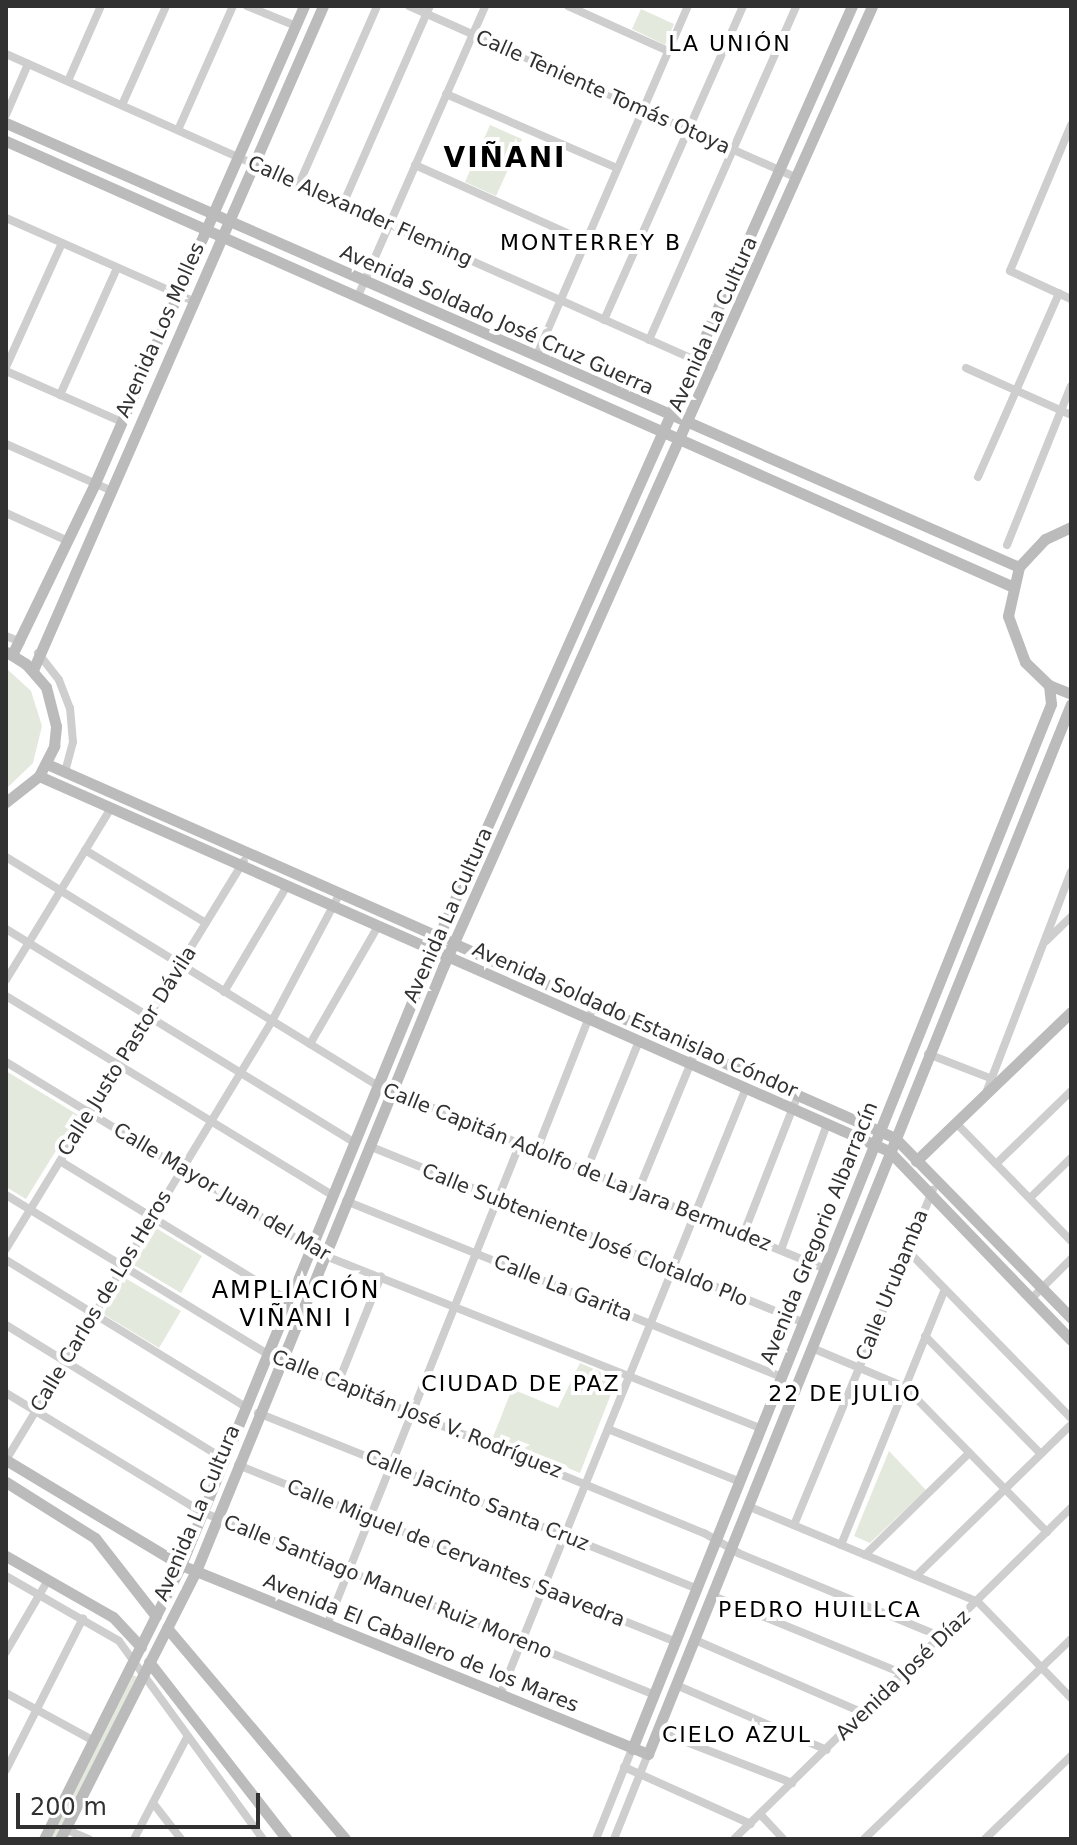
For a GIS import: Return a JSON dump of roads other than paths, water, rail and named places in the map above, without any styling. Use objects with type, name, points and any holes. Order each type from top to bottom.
[{"type":"street","points":[[68,81],[101,6]]},
{"type":"street","points":[[122,105],[166,6]]},
{"type":"street","points":[[178,130],[233,6]]},
{"type":"street","points":[[247,6],[296,26]]},
{"type":"street","name":"Avenida Los Molles","points":[[9,653],[21,642],[95,483],[304,6]]},
{"type":"street","name":"Avenida Los Molles","points":[[33,670],[323,6]]},
{"type":"street","points":[[299,184],[377,6]]},
{"type":"street","name":"Calle Teniente Tomás Otoya","points":[[409,6],[428,10],[473,34],[797,178]]},
{"type":"street","points":[[358,296],[485,6]]},
{"type":"street","points":[[568,6],[668,51]]},
{"type":"street","points":[[536,357],[688,6]]},
{"type":"street","points":[[604,320],[743,6]]},
{"type":"street","points":[[649,340],[796,6]]},
{"type":"street","name":"Avenida La Cultura","points":[[44,1839],[181,1565],[440,937],[852,6]]},
{"type":"street","name":"Avenida La Cultura","points":[[62,1834],[196,1571],[258,1413],[454,943],[689,424],[872,6]]},
{"type":"street","points":[[343,204],[428,10]]},
{"type":"street","name":"Calle Alexander Fleming","points":[[6,54],[713,368]]},
{"type":"street","points":[[6,115],[28,64]]},
{"type":"street","points":[[446,94],[617,168]]},
{"type":"street","name":"Avenida Soldado José Cruz Guerra","points":[[6,123],[1019,567]]},
{"type":"street","points":[[1071,125],[1010,271],[1071,299]]},
{"type":"street","name":"Avenida Soldado José Cruz Guerra","points":[[6,141],[1011,586]]},
{"type":"street","points":[[415,165],[585,241]]},
{"type":"street","points":[[6,219],[193,301]]},
{"type":"street","points":[[62,243],[6,369],[122,422]]},
{"type":"street","points":[[60,395],[117,268]]},
{"type":"street","points":[[978,477],[1059,293]]},
{"type":"street","points":[[966,368],[1071,415]]},
{"type":"street","points":[[1007,545],[1071,386]]},
{"type":"street","points":[[6,444],[110,490]]},
{"type":"street","points":[[7,516],[68,541]]},
{"type":"street","points":[[1071,527],[1045,539],[1019,567],[1011,586],[1008,616],[1017,648],[1049,685],[1071,694]]},
{"type":"street","points":[[6,636],[21,642]]},
{"type":"street","points":[[6,802],[39,776],[54,746],[54,707],[33,670],[9,653]]},
{"type":"street","points":[[38,653],[68,701],[73,742],[65,772]]},
{"type":"street","points":[[553,683],[568,690]]},
{"type":"street","name":"Avenida Gregorio Albarracín","points":[[596,1839],[1051,704],[1049,685]]},
{"type":"street","points":[[54,707],[68,701]]},
{"type":"street","name":"Avenida Gregorio Albarracín","points":[[614,1839],[1071,704]]},
{"type":"street","name":"Avenida Soldado Estanislao Cóndor","points":[[47,764],[895,1138],[919,1158],[1071,1318]]},
{"type":"street","name":"Avenida Soldado Estanislao Cóndor","points":[[39,776],[889,1151],[1071,1340]]},
{"type":"street","points":[[6,980],[111,808]]},
{"type":"street","points":[[85,850],[206,923]]},
{"type":"street","name":"Calle Justo Pastor Dávila","points":[[6,1249],[249,853]]},
{"type":"street","name":"Calle Capitán Adolfo de La Jara Bermudez","points":[[6,857],[377,1085],[519,1146],[638,1191],[824,1268]]},
{"type":"street","points":[[986,1094],[1071,872]]},
{"type":"street","points":[[224,992],[287,886]]},
{"type":"street","name":"Calle Carlos de Los Heros","points":[[6,1460],[272,1021],[340,893]]},
{"type":"street","points":[[1042,945],[1071,917]]},
{"type":"street","points":[[310,1044],[378,926]]},
{"type":"street","points":[[6,929],[354,1142]]},
{"type":"street","points":[[6,996],[332,1195]]},
{"type":"street","points":[[536,1152],[594,1005]]},
{"type":"street","points":[[907,1169],[1071,1012]]},
{"type":"street","points":[[586,1171],[639,1041]]},
{"type":"street","points":[[638,1191],[696,1050]]},
{"type":"street","points":[[928,1054],[990,1078]]},
{"type":"street","name":"Calle Mayor Juan del Mar","points":[[6,1062],[323,1255],[759,1428]]},
{"type":"street","points":[[500,1695],[746,1088]]},
{"type":"street","points":[[996,1164],[1071,1091]]},
{"type":"street","points":[[743,1235],[798,1095]]},
{"type":"street","points":[[956,1123],[1071,1241]]},
{"type":"street","points":[[781,1250],[827,1124]]},
{"type":"street","name":"Calle Subteniente José Clotaldo Plo","points":[[369,1146],[672,1272],[802,1322]]},
{"type":"street","points":[[327,1625],[519,1146]]},
{"type":"street","points":[[1030,1198],[1071,1158]]},
{"type":"street","points":[[60,1161],[289,1301]]},
{"type":"street","name":"Calle Urubamba","points":[[794,1525],[930,1193],[941,1182]]},
{"type":"street","name":"Calle Capitán José V. Rodríguez","points":[[6,1195],[267,1354],[586,1483],[732,1549],[942,1637]]},
{"type":"street","name":"Calle La Garita","points":[[346,1201],[780,1376]]},
{"type":"street","points":[[1063,1233],[1071,1225]]},
{"type":"street","points":[[906,1249],[1071,1418]]},
{"type":"street","points":[[1031,1299],[1071,1259]]},
{"type":"street","points":[[6,1260],[246,1407]]},
{"type":"street","points":[[338,1383],[381,1276]]},
{"type":"street","points":[[841,1545],[945,1289]]},
{"type":"street","points":[[6,1325],[224,1459]]},
{"type":"street","points":[[925,1336],[1041,1454]]},
{"type":"street","points":[[812,1348],[905,1387],[1047,1532]]},
{"type":"street","name":"Calle Santiago Manuel Ruiz Moreno","points":[[6,1393],[202,1512],[653,1694]]},
{"type":"street","name":"Calle Jacinto Santa Cruz","points":[[258,1413],[695,1588]]},
{"type":"street","points":[[916,1576],[1071,1425]]},
{"type":"street","points":[[608,1429],[738,1481]]},
{"type":"street","points":[[865,1555],[969,1453]]},
{"type":"street","name":"Avenida El Caballero de los Mares","points":[[6,1460],[181,1565],[648,1754]]},
{"type":"street","name":"Calle Miguel de Cervantes Saavedra","points":[[238,1465],[674,1641]]},
{"type":"street","points":[[6,1482],[95,1538],[156,1616]]},
{"type":"street","points":[[750,1507],[978,1602],[1071,1698]]},
{"type":"street","name":"Avenida José Díaz","points":[[734,1839],[1071,1508]]},
{"type":"street","points":[[6,1556],[113,1617],[141,1647]]},
{"type":"street","points":[[6,1577],[40,1593],[119,1641],[263,1839]]},
{"type":"street","points":[[6,1652],[48,1580]]},
{"type":"street","points":[[713,1596],[904,1674]]},
{"type":"street","points":[[6,1770],[83,1618]]},
{"type":"street","points":[[167,1628],[345,1839]]},
{"type":"street","points":[[864,1839],[1071,1639]]},
{"type":"street","points":[[695,1640],[864,1713]]},
{"type":"street","points":[[149,1662],[287,1839]]},
{"type":"street","points":[[676,1685],[827,1750]]},
{"type":"street","points":[[6,1693],[94,1741]]},
{"type":"street","points":[[658,1731],[792,1783]]},
{"type":"street","points":[[134,1839],[187,1737]]},
{"type":"street","points":[[985,1839],[1071,1756]]},
{"type":"street","points":[[624,1767],[751,1824]]},
{"type":"street","points":[[153,1803],[181,1839]]},
{"type":"street","points":[[760,1814],[783,1839]]},
{"type":"street","points":[[62,1834],[89,1839]]},
{"type":"district","name":"LA UNIÓN","points":[[730,44]]},
{"type":"district","name":"VIÑANI","points":[[505,158]]},
{"type":"district","name":"MONTERREY B","points":[[591,243]]},
{"type":"district","name":"AMPLIACIÓN VIÑANI I","points":[[296,1305]]},
{"type":"district","name":"CIUDAD DE PAZ","points":[[521,1384]]},
{"type":"district","name":"22 DE JULIO","points":[[845,1394]]},
{"type":"district","name":"PEDRO HUILLCA","points":[[820,1610]]},
{"type":"district","name":"CIELO AZUL","points":[[737,1735]]}]
